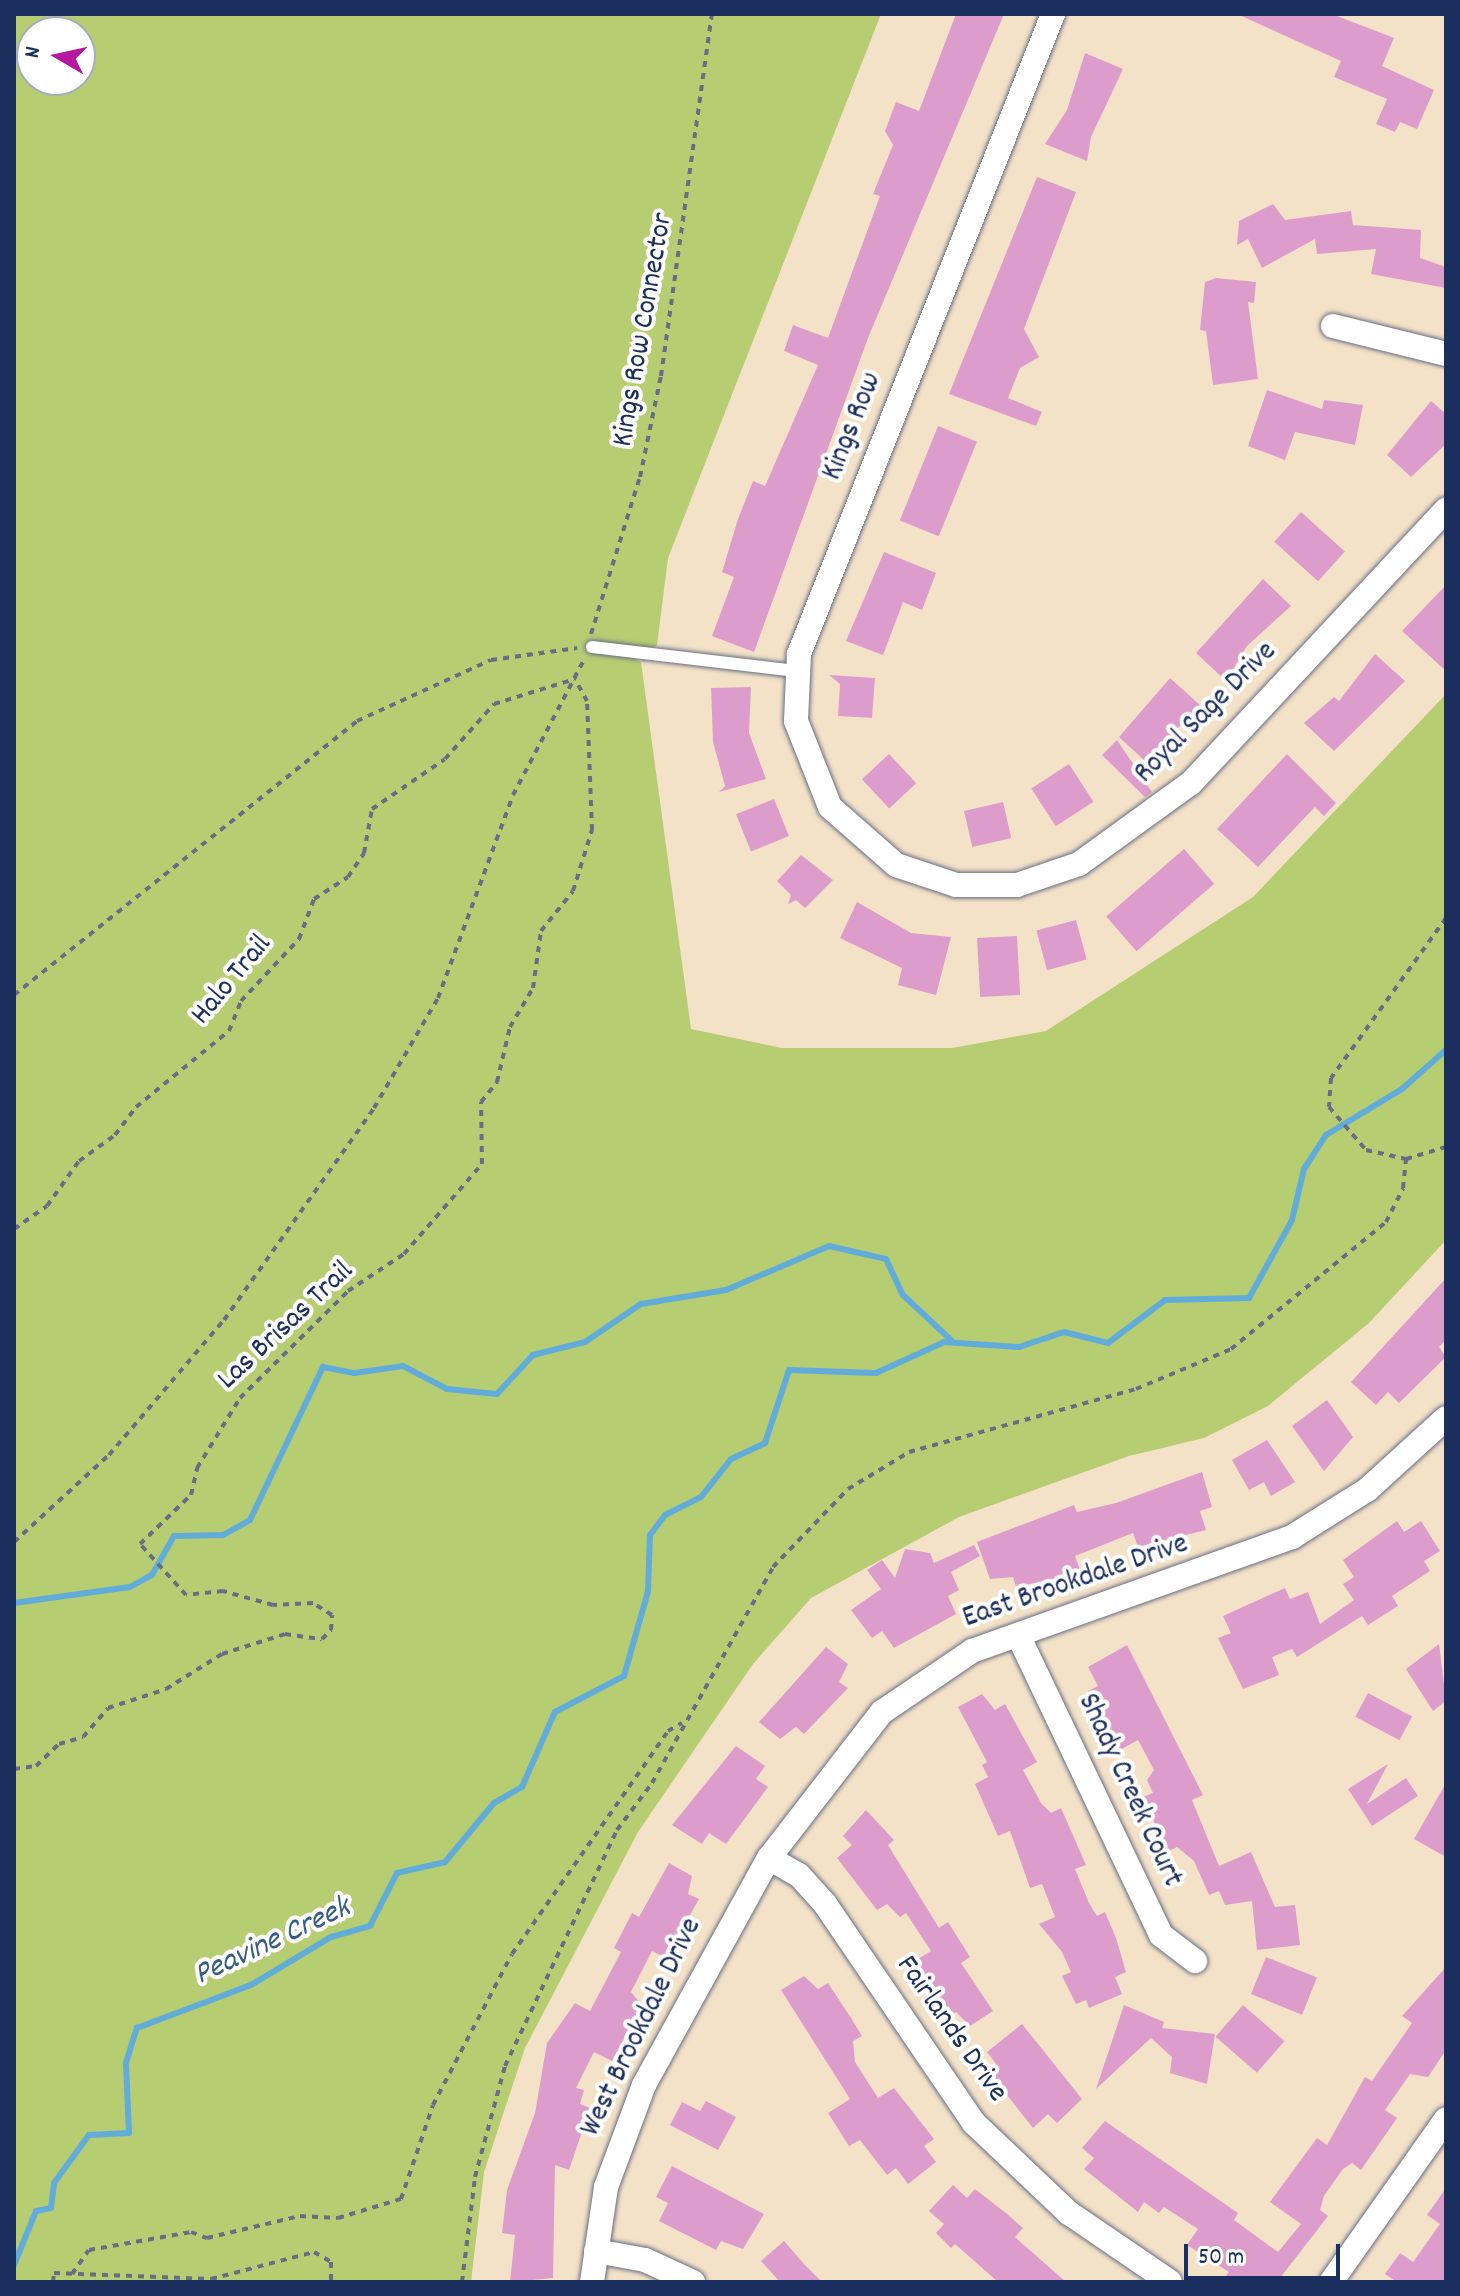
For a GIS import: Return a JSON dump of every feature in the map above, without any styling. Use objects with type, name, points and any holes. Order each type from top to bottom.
[{"type":"street","name":"Kings Row","points":[[877,853],[851,832],[815,781],[796,721],[797,671],[809,626],[1053,14]]},
{"type":"street","points":[[1333,326],[1446,354]]},
{"type":"street","name":"Royal Sage Drive","points":[[877,853],[924,877],[986,887],[1079,864],[1191,783],[1446,510]]},
{"type":"street","name":"East Brookdale Drive","points":[[769,1858],[882,1712],[937,1669],[1018,1635],[1292,1537],[1367,1490],[1446,1418]]},
{"type":"street","name":"Shady Creek Court","points":[[1018,1635],[1161,1935],[1195,1961]]},
{"type":"street","name":"West Brookdale Drive","points":[[592,2282],[596,2251],[627,2119],[769,1858]]},
{"type":"street","name":"Fairlands Drive","points":[[769,1858],[799,1875],[825,1904],[974,2123],[1069,2213],[1170,2282]]},
{"type":"street","points":[[1331,2282],[1446,2119]]},
{"type":"street","points":[[596,2251],[645,2260],[693,2282]]},
{"type":"lane","points":[[592,647],[797,671]]},
{"type":"path","name":"Kings Row Connector","points":[[592,647],[661,376],[712,14]]},
{"type":"path","points":[[14,995],[357,721],[491,660],[592,647]]},
{"type":"path","points":[[14,1542],[109,1455],[224,1320],[374,1108],[438,998],[513,795],[575,679]]},
{"type":"path","name":"Halo Trail","points":[[14,1229],[47,1206],[79,1161],[115,1135],[136,1107],[229,1031],[241,1001],[299,939],[314,899],[348,877],[364,853],[372,809],[445,759],[494,704],[553,680],[575,679]]},
{"type":"path","name":"Las Brisas Trail","points":[[14,1769],[36,1766],[59,1744],[83,1737],[108,1708],[166,1689],[222,1654],[285,1634],[322,1639],[331,1630],[332,1615],[313,1603],[273,1605],[223,1591],[186,1595],[140,1544],[191,1495],[197,1468],[240,1398],[348,1291],[404,1254],[482,1164],[481,1102],[497,1082],[510,1027],[533,988],[541,931],[573,891],[592,830],[587,701],[575,679]]},
{"type":"path","points":[[1446,918],[1331,1078],[1329,1107],[1346,1132],[1366,1150],[1406,1159],[1446,1147]]},
{"type":"path","points":[[462,2282],[475,2177],[505,2066],[617,1830],[773,1567],[848,1489],[909,1452],[1136,1389],[1231,1349],[1386,1222],[1403,1188],[1406,1159]]},
{"type":"path","points":[[72,2274],[89,2250],[191,2232],[207,2238],[300,2216],[338,2218],[401,2199],[433,2105],[512,1954],[668,1731],[684,1721]]},
{"type":"path","points":[[53,2282],[54,2273],[211,2279],[314,2252],[331,2262],[331,2282]]},
{"type":"green space","points":[[14,14],[881,14],[668,558],[657,645],[634,659],[641,662],[691,1029],[782,1048],[952,1048],[1046,1031],[1253,897],[1446,694],[1446,1240],[1369,1323],[1268,1406],[1204,1438],[1129,1456],[959,1517],[811,1598],[753,1664],[638,1832],[525,2048],[484,2172],[471,2282],[14,2282]]},
{"type":"building","points":[[956,14],[1004,14],[868,338],[754,652],[712,636],[734,577],[722,572],[738,519],[753,481],[765,486],[818,365],[784,351],[793,325],[828,338],[880,196],[873,194],[893,145],[885,131],[896,102],[919,111]]},
{"type":"building","points":[[1237,14],[1332,14],[1394,38],[1382,66],[1434,90],[1417,129],[1400,122],[1395,132],[1376,124],[1387,99],[1334,77],[1341,61]]},
{"type":"building","points":[[1085,53],[1123,69],[1091,137],[1087,161],[1045,144],[1067,110]]},
{"type":"building","points":[[1037,177],[1076,192],[1024,329],[1039,357],[1020,368],[1008,398],[1042,412],[1036,426],[949,394]]},
{"type":"building","points":[[1273,204],[1285,220],[1351,211],[1353,225],[1421,230],[1420,258],[1446,267],[1446,288],[1371,274],[1376,249],[1317,254],[1315,239],[1262,268],[1248,239],[1237,245],[1239,221]]},
{"type":"building","points":[[1216,278],[1256,282],[1254,303],[1248,302],[1258,379],[1213,385],[1206,331],[1200,330],[1205,282]]},
{"type":"building","points":[[1267,390],[1322,409],[1324,400],[1363,405],[1355,445],[1295,432],[1285,460],[1248,446]]},
{"type":"building","points":[[1431,401],[1446,414],[1446,444],[1411,477],[1387,455]]},
{"type":"building","points":[[938,426],[977,442],[939,536],[900,521]]},
{"type":"building","points":[[1301,512],[1345,551],[1318,581],[1274,542]]},
{"type":"building","points":[[884,552],[936,573],[922,610],[903,602],[883,655],[846,641]]},
{"type":"building","points":[[1263,579],[1291,606],[1247,646],[1226,681],[1196,653]]},
{"type":"building","points":[[1446,585],[1446,671],[1402,631]]},
{"type":"building","points":[[1375,654],[1405,681],[1334,751],[1304,723],[1334,697],[1339,701]]},
{"type":"building","points":[[829,675],[875,678],[872,718],[838,716],[840,684]]},
{"type":"building","points":[[1170,678],[1201,706],[1144,760],[1119,737]]},
{"type":"building","points":[[751,687],[749,733],[766,779],[719,792],[725,786],[713,742],[711,688]]},
{"type":"building","points":[[1117,740],[1152,792],[1145,797],[1102,755]]},
{"type":"building","points":[[889,754],[916,783],[889,808],[862,779]]},
{"type":"building","points":[[1287,754],[1336,803],[1324,816],[1315,807],[1258,867],[1217,829]]},
{"type":"building","points":[[1069,764],[1094,802],[1056,826],[1031,789]]},
{"type":"building","points":[[774,799],[789,836],[751,851],[736,814]]},
{"type":"building","points":[[1003,802],[1011,838],[972,847],[964,811]]},
{"type":"building","points":[[1184,849],[1214,884],[1136,951],[1106,917]]},
{"type":"building","points":[[801,855],[833,880],[805,908],[796,900],[788,904],[791,895],[777,881]]},
{"type":"building","points":[[857,902],[911,933],[951,937],[936,995],[898,985],[902,968],[840,938]]},
{"type":"building","points":[[1076,920],[1087,960],[1047,970],[1036,931]]},
{"type":"building","points":[[1017,936],[1020,995],[980,997],[977,938]]},
{"type":"building","points":[[1446,1278],[1446,1340],[1439,1347],[1446,1357],[1399,1403],[1388,1392],[1376,1405],[1351,1382]]},
{"type":"building","points":[[1327,1400],[1353,1437],[1324,1471],[1292,1426]]},
{"type":"building","points":[[1267,1440],[1295,1482],[1271,1496],[1264,1482],[1249,1490],[1232,1460]]},
{"type":"building","points":[[1202,1472],[1212,1507],[1200,1511],[1206,1530],[1138,1547],[1133,1533],[1075,1556],[1080,1570],[1054,1579],[1016,1587],[1013,1577],[990,1579],[977,1542],[1074,1505],[1077,1512],[1116,1503]]},
{"type":"building","points":[[1397,1521],[1404,1532],[1421,1521],[1440,1551],[1424,1561],[1430,1571],[1392,1596],[1398,1606],[1368,1625],[1362,1616],[1297,1657],[1292,1649],[1272,1657],[1279,1675],[1243,1689],[1218,1638],[1231,1633],[1223,1616],[1285,1588],[1290,1599],[1308,1592],[1320,1624],[1354,1600],[1343,1584],[1354,1577],[1343,1560]]},
{"type":"building","points":[[974,1545],[980,1556],[951,1572],[959,1590],[948,1596],[956,1614],[894,1648],[882,1631],[872,1638],[851,1610],[881,1589],[867,1570],[882,1560],[895,1578],[905,1549],[930,1553],[934,1563]]},
{"type":"building","points":[[1439,1644],[1446,1701],[1433,1711],[1406,1669]]},
{"type":"building","points":[[1127,1645],[1203,1795],[1192,1800],[1219,1866],[1251,1852],[1275,1907],[1295,1905],[1300,1945],[1257,1950],[1252,1901],[1225,1905],[1219,1891],[1209,1895],[1194,1861],[1177,1847],[1167,1852],[1143,1797],[1153,1793],[1147,1780],[1154,1770],[1138,1740],[1120,1750],[1088,1691],[1098,1686],[1088,1667]]},
{"type":"building","points":[[826,1647],[848,1664],[839,1682],[848,1688],[804,1734],[796,1727],[780,1739],[759,1722]]},
{"type":"building","points":[[1368,1693],[1412,1716],[1399,1740],[1355,1717]]},
{"type":"building","points":[[982,1694],[995,1710],[1005,1704],[1037,1762],[1023,1770],[1041,1803],[1051,1813],[1061,1808],[1086,1865],[1075,1869],[1089,1903],[1097,1916],[1105,1912],[1116,1938],[1126,1972],[1115,1977],[1122,1994],[1089,2008],[1086,2000],[1076,2004],[1062,1976],[1071,1972],[1062,1952],[1039,1924],[1055,1917],[1042,1884],[1030,1888],[1010,1831],[998,1836],[975,1784],[988,1777],[982,1765],[987,1762],[958,1707]]},
{"type":"building","points":[[736,1746],[765,1766],[756,1779],[768,1787],[726,1844],[709,1833],[702,1844],[672,1825]]},
{"type":"building","points":[[1388,1764],[1367,1804],[1406,1778],[1418,1796],[1372,1826],[1348,1789]]},
{"type":"building","points":[[1446,1783],[1446,1857],[1414,1839]]},
{"type":"building","points":[[866,1810],[894,1840],[888,1845],[939,1928],[948,1922],[970,1957],[961,1963],[993,2011],[970,2026],[956,2012],[947,2018],[913,1962],[931,1951],[906,1913],[900,1917],[887,1904],[877,1910],[837,1858],[852,1845],[843,1836]]},
{"type":"building","points":[[669,1863],[692,1876],[688,1894],[699,1899],[666,1958],[652,1951],[631,1992],[642,2005],[612,2061],[594,2052],[576,2088],[584,2090],[580,2104],[590,2108],[569,2170],[555,2165],[553,2278],[510,2282],[515,2235],[502,2233],[507,2190],[535,2113],[547,2043],[575,2003],[590,2011],[621,1952],[614,1948],[632,1913],[639,1917]]},
{"type":"building","points":[[1266,1957],[1317,1978],[1302,2015],[1251,1994]]},
{"type":"building","points":[[1446,1967],[1446,2050],[1428,2077],[1410,2074],[1385,2110],[1397,2118],[1361,2170],[1352,2163],[1343,2169],[1324,2196],[1320,2210],[1328,2216],[1277,2282],[1221,2282],[1229,2272],[1187,2245],[1198,2229],[1164,2207],[1159,2213],[1144,2202],[1138,2212],[1084,2169],[1094,2158],[1082,2148],[1105,2121],[1238,2213],[1234,2220],[1278,2252],[1301,2224],[1270,2202],[1317,2138],[1327,2145],[1365,2077],[1372,2081],[1412,2023],[1402,2016]]},
{"type":"building","points":[[804,1976],[818,1989],[828,1983],[862,2036],[853,2041],[855,2062],[878,2098],[894,2088],[934,2139],[924,2146],[936,2162],[908,2184],[896,2168],[887,2175],[860,2140],[849,2146],[828,2113],[850,2099],[781,1990]]},
{"type":"building","points":[[1124,2005],[1164,2022],[1162,2028],[1215,2034],[1207,2084],[1170,2073],[1172,2057],[1151,2038],[1096,2089]]},
{"type":"building","points":[[1243,2005],[1285,2041],[1257,2073],[1215,2037]]},
{"type":"building","points":[[1022,2024],[1082,2099],[1057,2123],[1048,2114],[1033,2128],[992,2076],[1000,2069],[987,2052]]},
{"type":"building","points":[[706,2101],[736,2117],[718,2150],[670,2125],[682,2102],[700,2111]]},
{"type":"building","points":[[672,2166],[764,2214],[743,2249],[721,2241],[716,2250],[659,2221],[668,2203],[656,2197]]},
{"type":"building","points":[[953,2185],[967,2198],[975,2189],[1007,2214],[1023,2228],[1015,2237],[1066,2282],[998,2282],[955,2244],[951,2248],[936,2233],[944,2224],[929,2211]]},
{"type":"building","points":[[1446,2188],[1446,2282],[1397,2282],[1385,2274],[1400,2253],[1413,2262],[1440,2224],[1427,2215]]},
{"type":"building","points":[[784,2241],[822,2282],[780,2282],[761,2261]]},
{"type":"waterway","name":"Peavine Creek","points":[[14,2265],[36,2211],[51,2208],[54,2183],[89,2135],[129,2133],[126,2063],[137,2028],[251,1985],[331,1937],[370,1926],[397,1873],[445,1862],[494,1803],[522,1787],[555,1712],[624,1676],[648,1591],[650,1535],[665,1515],[701,1497],[731,1459],[765,1443],[789,1370],[876,1373],[944,1342],[1019,1347],[1064,1332],[1108,1343],[1165,1300],[1249,1298],[1292,1220],[1304,1169],[1326,1135],[1402,1089],[1446,1050]]},
{"type":"waterway","points":[[14,1603],[130,1587],[152,1575],[174,1536],[223,1535],[250,1520],[323,1367],[354,1373],[403,1366],[447,1389],[497,1394],[533,1355],[585,1342],[641,1304],[726,1290],[829,1246],[886,1259],[903,1295],[951,1340]]}]
